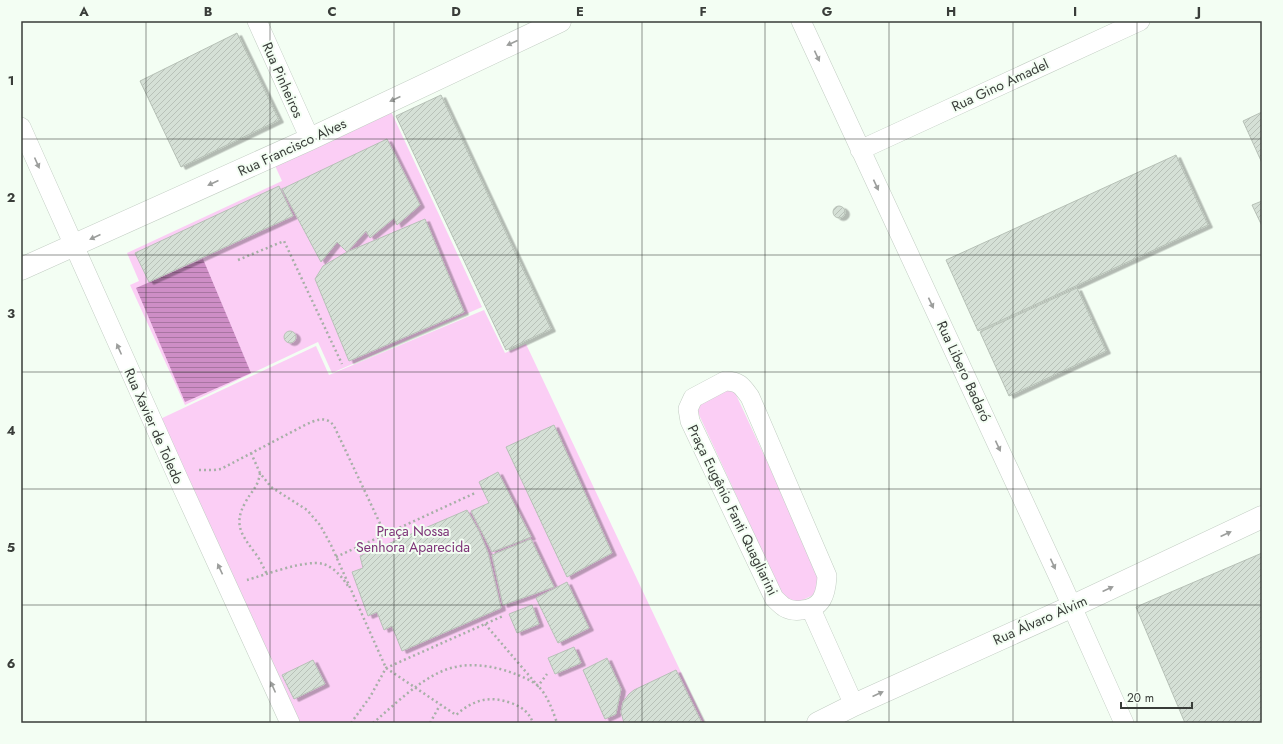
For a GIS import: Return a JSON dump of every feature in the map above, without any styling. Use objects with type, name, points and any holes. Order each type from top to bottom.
[{"type":"street","name":"Rua Pinheiros","points":[[257,21],[310,139]]},
{"type":"street","name":"Rua Francisco Alves","points":[[21,269],[73,247],[310,139],[530,27],[560,21]]},
{"type":"street","name":"Rua Libero Badaró","points":[[801,21],[1073,606],[1124,723]]},
{"type":"street","name":"Rua Gino Amadel","points":[[860,150],[1140,21]]},
{"type":"street","name":"Rua Xavier de Toledo","points":[[21,127],[73,247],[290,723]]},
{"type":"street","name":"Praça Eugênio Fanti Quagliarini","points":[[725,381],[734,381],[742,387],[750,397],[827,576],[826,588],[821,601],[811,609],[795,611],[784,607],[774,598],[690,421],[688,409],[693,398],[725,381]]},
{"type":"street","name":"Rua Álvaro Alvim","points":[[818,723],[1262,517]]},
{"type":"street","points":[[811,609],[854,705]]},
{"type":"path","points":[[238,260],[284,241],[342,364]]},
{"type":"path","points":[[178,478],[192,471],[214,470],[221,468],[284,435],[314,421],[325,419],[331,422],[337,431],[385,534]]},
{"type":"path","points":[[251,453],[260,473],[271,488],[307,510],[320,525],[331,545],[386,668],[456,715],[473,703],[494,698],[519,706],[530,716],[533,723]]},
{"type":"path","points":[[260,473],[257,485],[245,503],[239,518],[239,526],[243,537],[256,554],[267,574]]},
{"type":"path","points":[[336,557],[475,493]]},
{"type":"path","points":[[227,585],[305,564],[318,563],[324,564],[335,571],[352,591]]},
{"type":"path","points":[[351,723],[370,697],[386,668],[503,616]]},
{"type":"path","points":[[485,624],[538,686],[546,698],[557,723]]},
{"type":"path","points":[[372,723],[415,688],[446,669],[479,665],[494,667],[531,681],[538,686]]},
{"type":"path","points":[[538,686],[547,674]]},
{"type":"path","points":[[430,723],[440,705]]},
{"type":"green space","points":[[388,105],[482,307],[332,373],[318,342],[185,405],[130,285],[139,281],[127,253],[282,181],[272,159]]},
{"type":"green space","name":"Praça Nossa Senhora Aparecida","points":[[484,310],[505,353],[526,344],[705,723],[293,723],[158,420],[316,346],[329,375]]},
{"type":"green space","points":[[732,386],[826,589],[788,607],[694,404]]},
{"type":"shaded area","points":[[203,259],[251,373],[185,402],[136,288]]},
{"type":"building","points":[[237,33],[279,120],[181,167],[140,81]]},
{"type":"building","points":[[441,95],[551,329],[506,350],[396,116]]},
{"type":"building","points":[[1262,112],[1262,163],[1243,121]]},
{"type":"building","points":[[387,139],[420,205],[397,225],[394,218],[370,238],[366,231],[347,252],[337,242],[321,262],[282,189]]},
{"type":"building","points":[[1176,155],[1208,225],[978,331],[946,260]]},
{"type":"building","points":[[279,186],[293,216],[149,282],[135,253]]},
{"type":"building","points":[[1262,201],[1262,226],[1252,205]]},
{"type":"building","points":[[837,206],[841,206],[845,212],[841,218],[837,218],[833,214],[833,210]]},
{"type":"building","points":[[425,219],[464,312],[349,361],[315,279],[323,266],[347,252]]},
{"type":"building","points":[[1077,288],[1106,351],[1009,396],[980,332]]},
{"type":"building","points":[[288,331],[292,331],[296,337],[292,343],[288,343],[284,339],[284,335]]},
{"type":"building","points":[[554,425],[612,553],[567,577],[506,447]]},
{"type":"building","points":[[498,472],[531,537],[492,552],[471,511],[489,503],[479,482]]},
{"type":"building","points":[[467,510],[479,531],[488,553],[501,608],[402,651],[392,626],[384,630],[377,612],[368,616],[352,572],[363,568],[360,556]]},
{"type":"building","points":[[531,539],[554,587],[503,605],[492,555]]},
{"type":"building","points":[[1262,553],[1262,723],[1185,723],[1136,607]]},
{"type":"building","points":[[567,582],[589,628],[558,643],[536,598]]},
{"type":"building","points":[[532,605],[539,624],[517,633],[509,614]]},
{"type":"building","points":[[574,647],[581,663],[555,674],[548,658]]},
{"type":"building","points":[[607,658],[621,689],[616,714],[605,719],[583,670]]},
{"type":"building","points":[[313,660],[325,684],[294,699],[282,675]]},
{"type":"building","points":[[676,670],[702,723],[624,723],[621,712],[623,702],[629,694],[634,690]]}]
